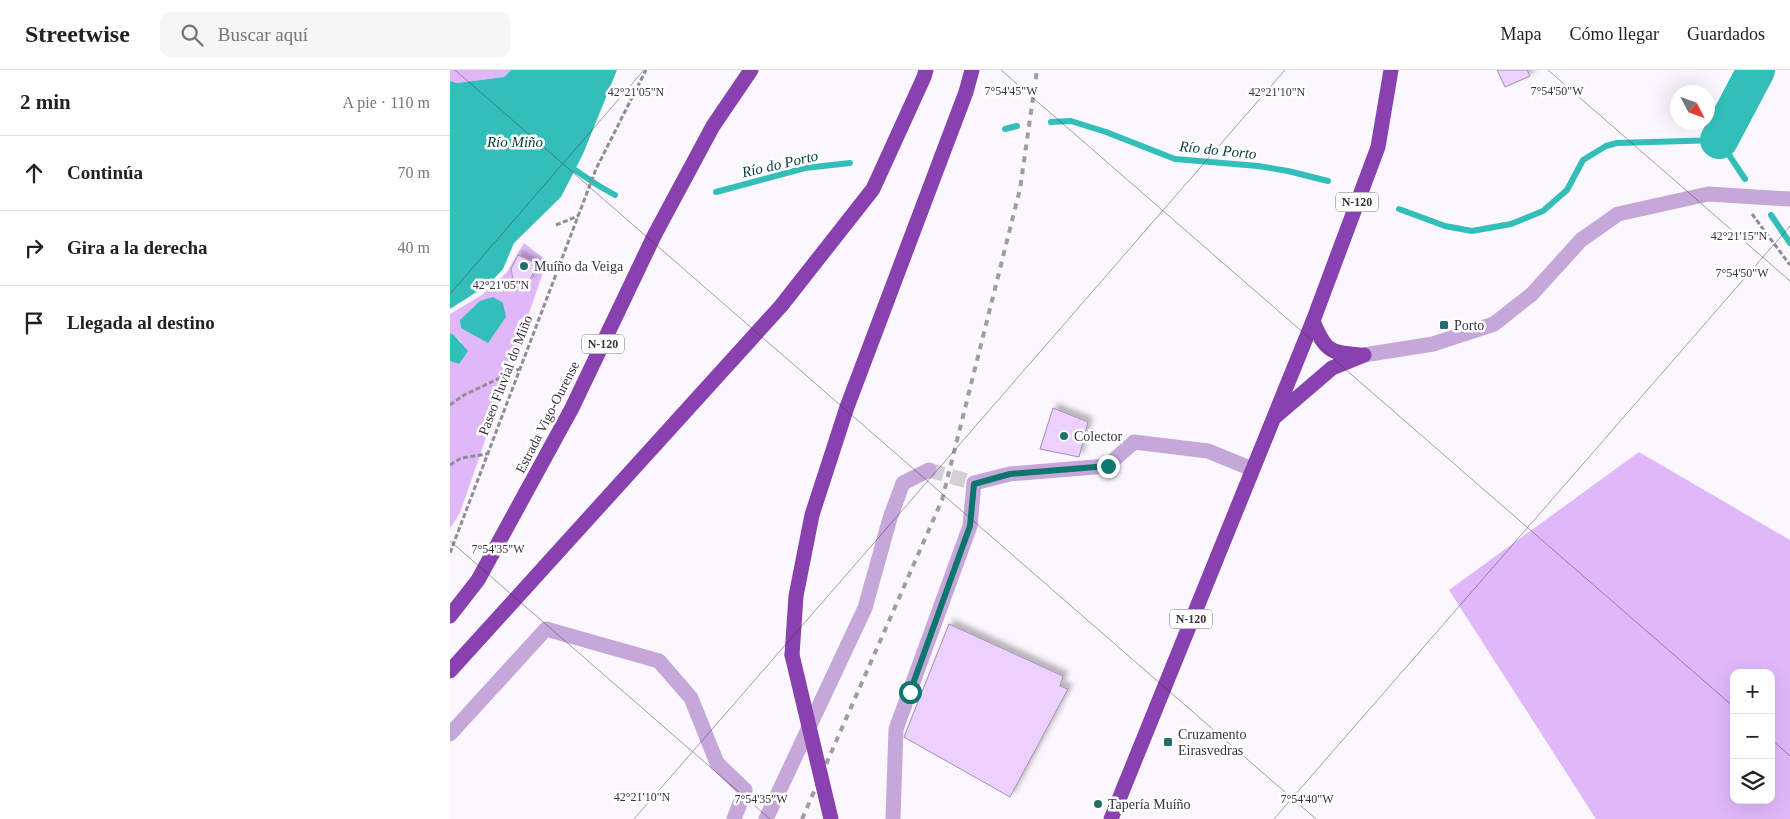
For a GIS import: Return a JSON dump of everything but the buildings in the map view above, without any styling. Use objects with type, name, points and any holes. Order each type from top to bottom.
[{"type":"highway","name":"Estrada Vigo-Ourense","points":[[450,616],[478,580],[572,408],[655,234],[713,126],[751,70]]},
{"type":"highway","points":[[450,671],[781,306],[873,190],[926,70]]},
{"type":"highway","points":[[831,819],[792,655],[796,596],[812,515],[847,407],[966,92],[972,70]]},
{"type":"highway","name":"N-120","points":[[1111,819],[1272,419],[1314,320],[1378,146],[1393,74]]},
{"type":"highway","points":[[1314,320],[1321,340],[1330,349],[1341,354],[1364,355]]},
{"type":"highway","points":[[1272,419],[1332,368],[1364,355]]},
{"type":"street","points":[[1364,355],[1433,344],[1494,324],[1532,294],[1581,240],[1618,214],[1708,194],[1790,199]]},
{"type":"street","points":[[892,819],[896,729],[970,526],[974,484],[1010,474],[1108,466],[1134,442],[1208,452],[1252,469]]},
{"type":"street","points":[[766,819],[864,608],[890,518],[903,483],[929,470]]},
{"type":"street","points":[[450,734],[546,629],[660,661],[691,698],[718,763],[746,790],[734,819]]},
{"type":"path","name":"Paseo Fluvial do Miño","points":[[450,553],[596,169],[646,70]]},
{"type":"path","points":[[1738,196],[1790,265]]},
{"type":"path","points":[[556,225],[578,215]]},
{"type":"path","points":[[450,405],[464,395],[519,369]]},
{"type":"path","points":[[450,465],[461,458],[487,454]]},
{"type":"shaded area","points":[[450,70],[511,70],[504,77],[457,83],[450,81]]},
{"type":"shaded area","points":[[524,243],[547,261],[460,513],[450,528],[450,361],[459,364],[462,343],[450,333],[450,314],[482,295],[507,272]],"holes":[[[518,255],[537,264],[530,280],[519,282],[513,280],[511,269]]]},
{"type":"shaded area","points":[[1639,452],[1790,540],[1790,819],[1596,819],[1449,590]]},
{"type":"water","name":"Río Miño","points":[[511,70],[617,70],[583,154],[561,197],[514,243],[503,269],[489,284],[450,309],[450,81],[457,83],[504,77]]},
{"type":"water","points":[[493,297],[503,303],[506,317],[488,343],[461,328],[460,320],[480,301]]},
{"type":"water","points":[[450,333],[468,351],[459,364],[450,361]]},
{"type":"waterway","points":[[1719,140],[1756,70]]},
{"type":"waterway","name":"Río do Porto","points":[[1051,122],[1071,121],[1106,132],[1175,159],[1258,166],[1328,181]]},
{"type":"waterway","name":"Río do Porto","points":[[1005,129],[1017,126]]},
{"type":"waterway","points":[[1399,209],[1445,226],[1472,231],[1511,224],[1543,211],[1567,190],[1583,160],[1606,146],[1617,143],[1719,140],[1745,179]]},
{"type":"waterway","name":"Río do Porto","points":[[716,192],[805,168],[850,163]]},
{"type":"waterway","name":"Río do Porto","points":[[575,170],[615,195]]},
{"type":"waterway","points":[[1771,215],[1790,243]]},
{"type":"tunnel","points":[[929,470],[974,483]]},
{"type":"railway","points":[[802,819],[942,500],[1020,189],[1037,70]]},
{"type":"place","name":"Muíño da Veiga","points":[[524,266]]},
{"type":"place","name":"Porto","points":[[1444,325]]},
{"type":"place","name":"Colector","points":[[1064,436]]},
{"type":"place","name":"Cruzamento Eirasvedras","points":[[1168,742]]},
{"type":"place","name":"Tapería Muíño","points":[[1098,804]]},
{"type":"route","points":[[910,692],[970,526],[974,484],[1010,474],[1108,466]]}]
